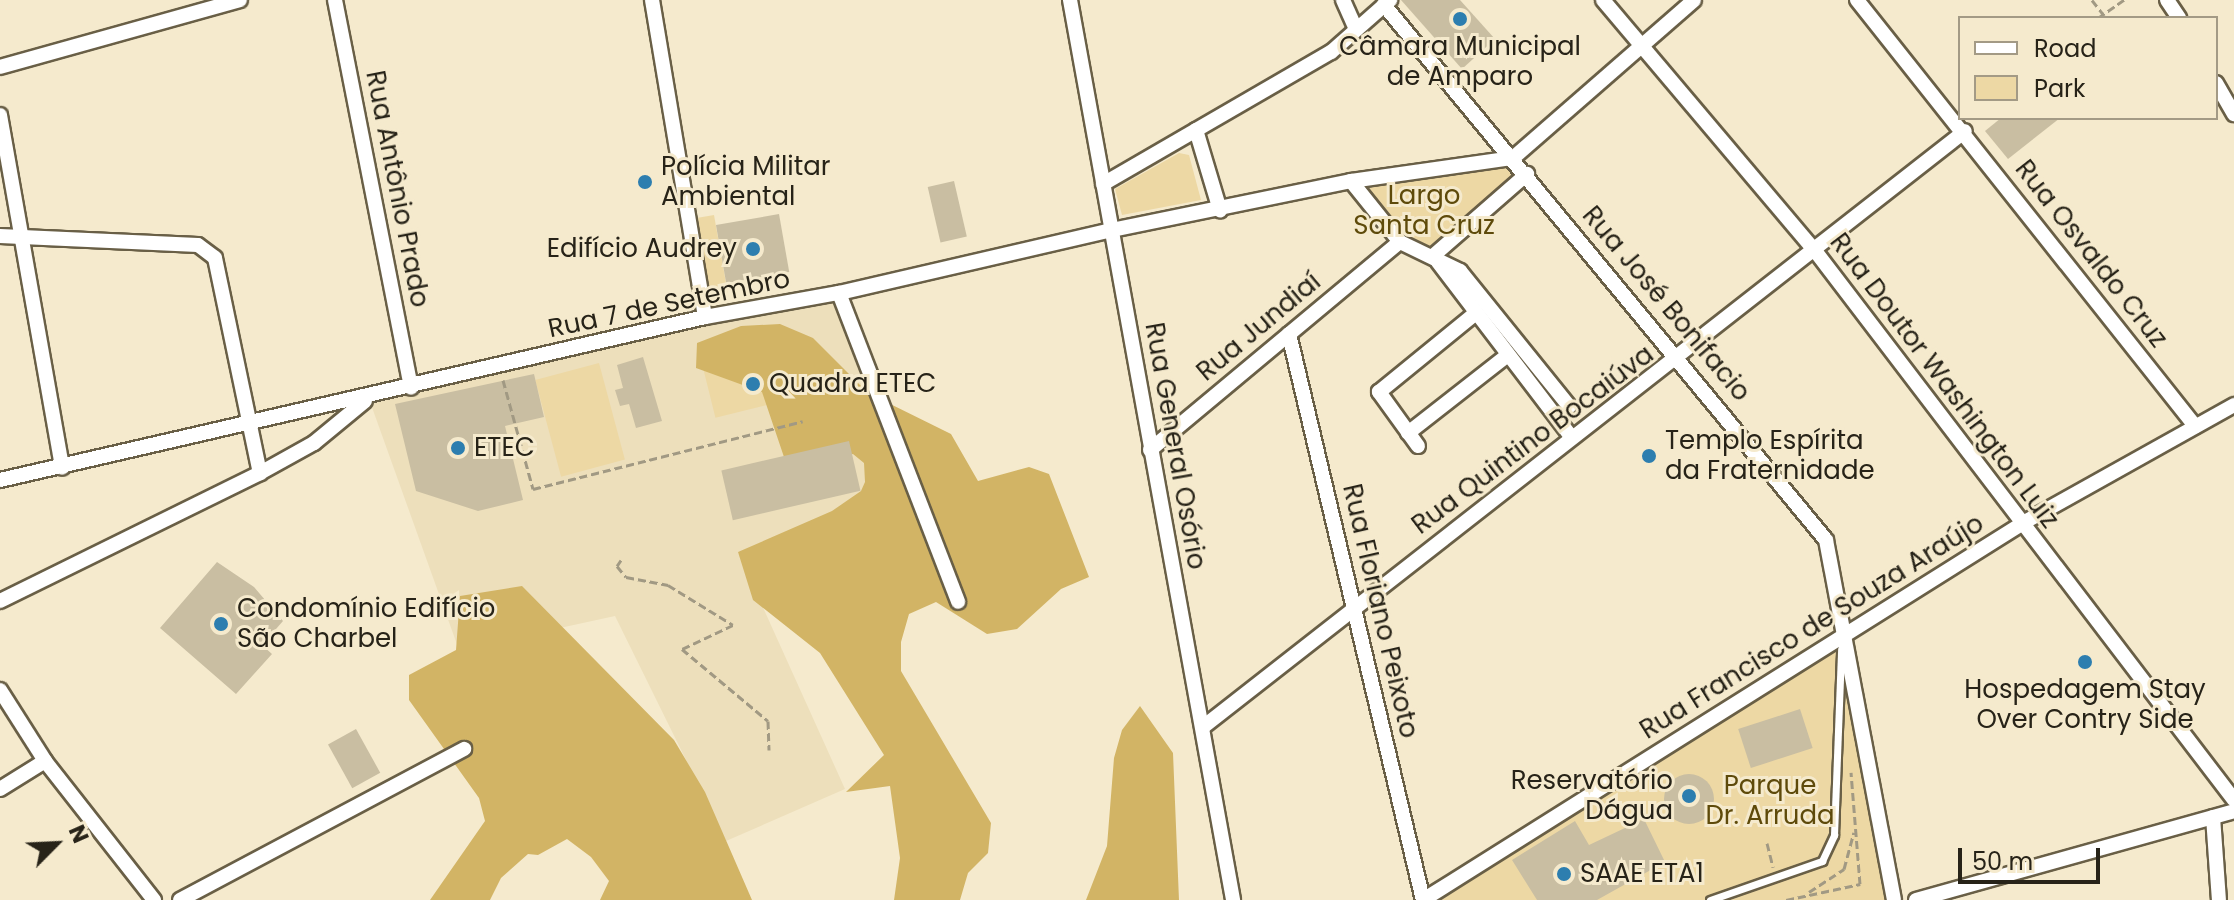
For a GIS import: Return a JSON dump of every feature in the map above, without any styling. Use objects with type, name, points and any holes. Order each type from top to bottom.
[{"type":"street","points":[[0,67],[240,0]]},
{"type":"street","name":"Rua Antônio Prado","points":[[335,0],[411,388]]},
{"type":"street","points":[[652,0],[705,317]]},
{"type":"street","name":"Rua General Osório","points":[[1070,0],[1233,900]]},
{"type":"street","points":[[1343,0],[1356,29]]},
{"type":"street","name":"Rua Doutor Washington Luiz","points":[[1603,0],[1816,252],[2234,800]]},
{"type":"street","points":[[1351,181],[1513,158],[1694,0]]},
{"type":"street","name":"Rua Osvaldo Cruz","points":[[1857,0],[1965,131],[2195,426]]},
{"type":"street","points":[[1103,184],[1331,52],[1387,3]]},
{"type":"street","name":"Rua José Bonifacio","points":[[1387,3],[1826,540],[1841,637],[1894,900]]},
{"type":"street","points":[[2218,86],[2234,114]]},
{"type":"street","points":[[0,115],[62,468]]},
{"type":"street","points":[[1196,130],[1220,210]]},
{"type":"street","name":"Rua Quintino Bocaiúva","points":[[1203,727],[1572,438],[1816,252],[1965,131]]},
{"type":"street","points":[[1433,256],[1527,174]]},
{"type":"street","points":[[1351,181],[1400,242],[1460,271],[1569,406]]},
{"type":"street","name":"Rua 7 de Setembro","points":[[0,480],[369,399],[705,317],[839,293],[1112,230],[1351,181]]},
{"type":"street","points":[[0,236],[198,245],[215,258],[253,423],[260,473]]},
{"type":"street","name":"Rua Jundiaí","points":[[1150,450],[1400,242]]},
{"type":"street","points":[[1433,256],[1572,438]]},
{"type":"street","points":[[839,293],[958,602]]},
{"type":"street","points":[[1418,446],[1379,392],[1476,313]]},
{"type":"street","name":"Rua Floriano Peixoto","points":[[1289,334],[1423,900]]},
{"type":"street","points":[[1408,433],[1508,355]]},
{"type":"street","points":[[0,601],[260,473],[314,443],[369,399]]},
{"type":"street","name":"Rua Francisco de Souza Araújo","points":[[1423,900],[2023,523],[2234,405]]},
{"type":"street","points":[[0,690],[45,761],[154,900]]},
{"type":"street","points":[[180,900],[464,749]]},
{"type":"street","points":[[0,789],[45,761]]},
{"type":"street","points":[[1916,900],[2234,811]]},
{"type":"street","points":[[2213,817],[2219,900]]},
{"type":"lane","points":[[1710,900],[1822,861],[1834,835],[1841,637]]},
{"type":"path","points":[[2092,0],[2103,14]]},
{"type":"path","points":[[2100,16],[2124,0]]},
{"type":"path","points":[[499,365],[533,489],[803,421]]},
{"type":"path","points":[[621,560],[617,566],[626,577],[668,585],[733,625],[682,649],[768,721],[769,750]]},
{"type":"path","points":[[1805,894],[1844,869],[1855,829]]},
{"type":"path","points":[[1767,843],[1776,879]]},
{"type":"shaded area","points":[[839,293],[924,513],[738,552],[845,789],[726,841],[615,616],[459,650],[369,399]]},
{"type":"shaded area","points":[[780,324],[813,338],[868,393],[951,434],[978,481],[1029,467],[1049,474],[1089,577],[1061,589],[1017,629],[987,634],[936,602],[909,614],[901,642],[901,671],[991,823],[988,853],[968,873],[960,900],[894,900],[900,858],[890,786],[846,792],[884,755],[820,653],[753,600],[738,552],[832,511],[861,491],[865,482],[864,463],[853,454],[803,463],[784,457],[762,392],[696,368],[697,343],[741,326]]},
{"type":"shaded area","points":[[522,586],[674,740],[705,792],[752,900],[600,900],[609,881],[591,857],[567,839],[538,855],[528,854],[501,878],[490,900],[430,900],[485,821],[479,798],[409,700],[409,675],[456,650],[460,596]]},
{"type":"shaded area","points":[[1140,706],[1173,753],[1179,900],[1086,900],[1107,846],[1114,758],[1122,730]]},
{"type":"green space","points":[[1179,153],[1189,155],[1201,200],[1122,215],[1115,189]]},
{"type":"green space","name":"Largo Santa Cruz","points":[[1508,166],[1515,175],[1429,254],[1400,242],[1359,180]]},
{"type":"green space","points":[[714,215],[728,297],[707,301],[692,219]]},
{"type":"green space","name":"Quadra ETEC","points":[[789,349],[801,397],[715,418],[704,370]]},
{"type":"green space","points":[[599,363],[625,460],[561,477],[535,380]]},
{"type":"green space","name":"Parque Dr. Arruda","points":[[1840,639],[1893,900],[1426,900]]},
{"type":"building","name":"Câmara Municipal de Amparo","points":[[1401,0],[1460,0],[1495,39],[1462,69]]},
{"type":"building","points":[[1999,120],[2057,120],[2008,159],[1985,131]]},
{"type":"building","points":[[954,181],[967,237],[941,243],[928,187]]},
{"type":"building","name":"Edifício Audrey","points":[[779,214],[789,272],[726,283],[716,225]]},
{"type":"building","points":[[643,357],[662,421],[636,428],[629,404],[620,406],[615,390],[623,388],[617,365]]},
{"type":"building","name":"ETEC","points":[[534,374],[544,417],[505,426],[523,500],[478,511],[416,491],[395,404]]},
{"type":"building","points":[[849,441],[860,491],[733,520],[721,470]]},
{"type":"building","name":"Condomínio Edifício São Charbel","points":[[217,562],[254,587],[283,621],[262,645],[272,654],[236,694],[160,628]]},
{"type":"building","points":[[1800,709],[1813,748],[1751,768],[1738,729]]},
{"type":"building","points":[[356,729],[380,773],[352,788],[328,745]]},
{"type":"building","name":"Reservatório Dágua","points":[[1689,774],[1706,782],[1714,799],[1706,816],[1689,824],[1672,816],[1664,799],[1672,782]]},
{"type":"building","name":"SAAE ETA1","points":[[1644,819],[1665,862],[1597,900],[1537,900],[1512,860],[1575,821],[1589,845]]},
{"type":"place","name":"Câmara Municipal de Amparo","points":[[1460,19]]},
{"type":"place","name":"Polícia Militar Ambiental","points":[[645,182]]},
{"type":"place","name":"Edifício Audrey","points":[[753,249]]},
{"type":"place","name":"Quadra ETEC","points":[[753,384]]},
{"type":"place","name":"ETEC","points":[[458,448]]},
{"type":"place","name":"Templo Espírita da Fraternidade","points":[[1649,456]]},
{"type":"place","name":"Condomínio Edifício São Charbel","points":[[221,624]]},
{"type":"place","name":"Hospedagem Stay Over Contry Side","points":[[2085,662]]},
{"type":"place","name":"Reservatório Dágua","points":[[1689,796]]},
{"type":"place","name":"SAAE ETA1","points":[[1564,874]]}]
